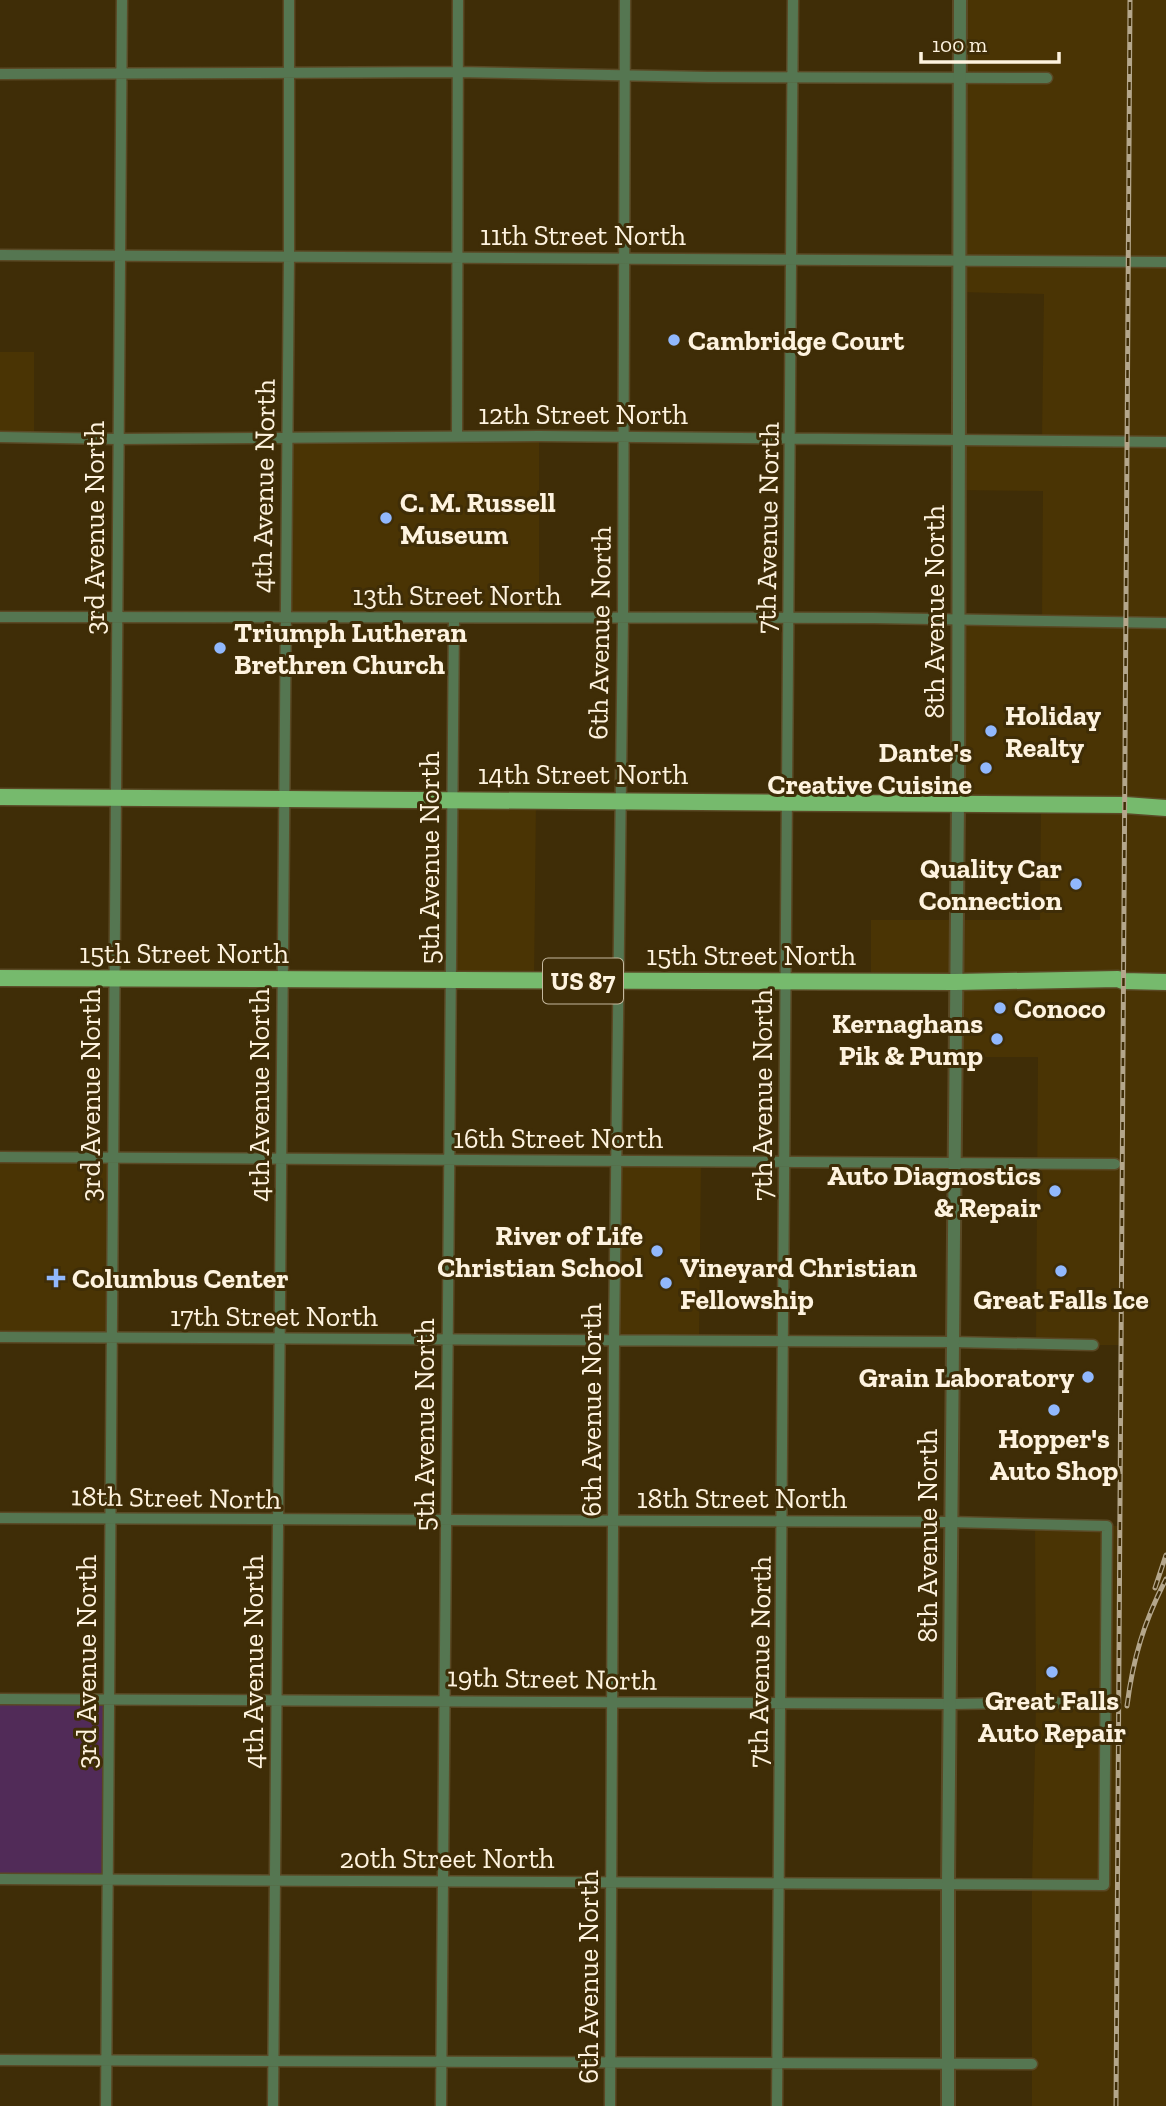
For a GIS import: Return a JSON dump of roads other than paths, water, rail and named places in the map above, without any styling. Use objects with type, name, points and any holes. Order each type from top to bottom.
[{"type":"main road","name":"14th Street North","points":[[0,797],[788,801],[1125,805],[1166,808]]},
{"type":"main road","name":"15th Street North","points":[[0,978],[955,982],[1118,979],[1166,982]]},
{"type":"street","name":"3rd Avenue North","points":[[106,2106],[122,0]]},
{"type":"street","name":"4th Avenue North","points":[[273,2106],[289,0]]},
{"type":"street","points":[[457,436],[458,0]]},
{"type":"street","name":"6th Avenue North","points":[[610,2106],[617,981],[623,619],[625,0]]},
{"type":"street","name":"7th Avenue North","points":[[777,2106],[793,0]]},
{"type":"street","name":"8th Avenue North","points":[[948,2106],[958,803],[960,0]]},
{"type":"street","points":[[0,74],[457,72],[792,78],[1047,78]]},
{"type":"street","name":"11th Street North","points":[[0,255],[1166,262]]},
{"type":"street","name":"12th Street North","points":[[0,436],[117,439],[287,436],[958,438],[1166,442]]},
{"type":"street","name":"13th Street North","points":[[0,617],[789,618],[1166,623]]},
{"type":"street","name":"5th Avenue North","points":[[441,2106],[454,618]]},
{"type":"street","name":"16th Street North","points":[[0,1157],[1115,1164]]},
{"type":"street","name":"17th Street North","points":[[0,1337],[1093,1345]]},
{"type":"street","name":"18th Street North","points":[[0,1518],[951,1522],[1107,1526],[1104,1702]]},
{"type":"street","name":"19th Street North","points":[[0,1699],[951,1704],[1104,1702]]},
{"type":"street","name":"20th Street North","points":[[0,1879],[1104,1885],[1104,1702]]},
{"type":"street","points":[[0,2060],[1032,2064]]},
{"type":"railway","points":[[1116,2106],[1130,0]]},
{"type":"railway","points":[[1155,1588],[1166,1555]]},
{"type":"railway","points":[[1127,1706],[1140,1641],[1166,1579]]},
{"type":"place","name":"Cambridge Court","points":[[674,340]]},
{"type":"place","name":"C. M. Russell Museum","points":[[386,518]]},
{"type":"place","name":"Triumph Lutheran Brethren Church","points":[[220,648]]},
{"type":"place","name":"Holiday Realty","points":[[991,731]]},
{"type":"place","name":"Dante's Creative Cuisine","points":[[986,768]]},
{"type":"place","name":"Quality Car Connection","points":[[1076,884]]},
{"type":"place","name":"Conoco","points":[[1000,1008]]},
{"type":"place","name":"Kernaghans Pik & Pump","points":[[997,1039]]},
{"type":"place","name":"Auto Diagnostics & Repair","points":[[1055,1191]]},
{"type":"place","name":"River of Life Christian School","points":[[657,1251]]},
{"type":"place","name":"Great Falls Ice","points":[[1061,1271]]},
{"type":"place","name":"Columbus Center","points":[[56,1278]]},
{"type":"place","name":"Vineyard Christian Fellowship","points":[[666,1283]]},
{"type":"place","name":"Grain Laboratory","points":[[1088,1377]]},
{"type":"place","name":"Hopper's Auto Shop","points":[[1054,1410]]},
{"type":"place","name":"Great Falls Auto Repair","points":[[1052,1672]]}]
